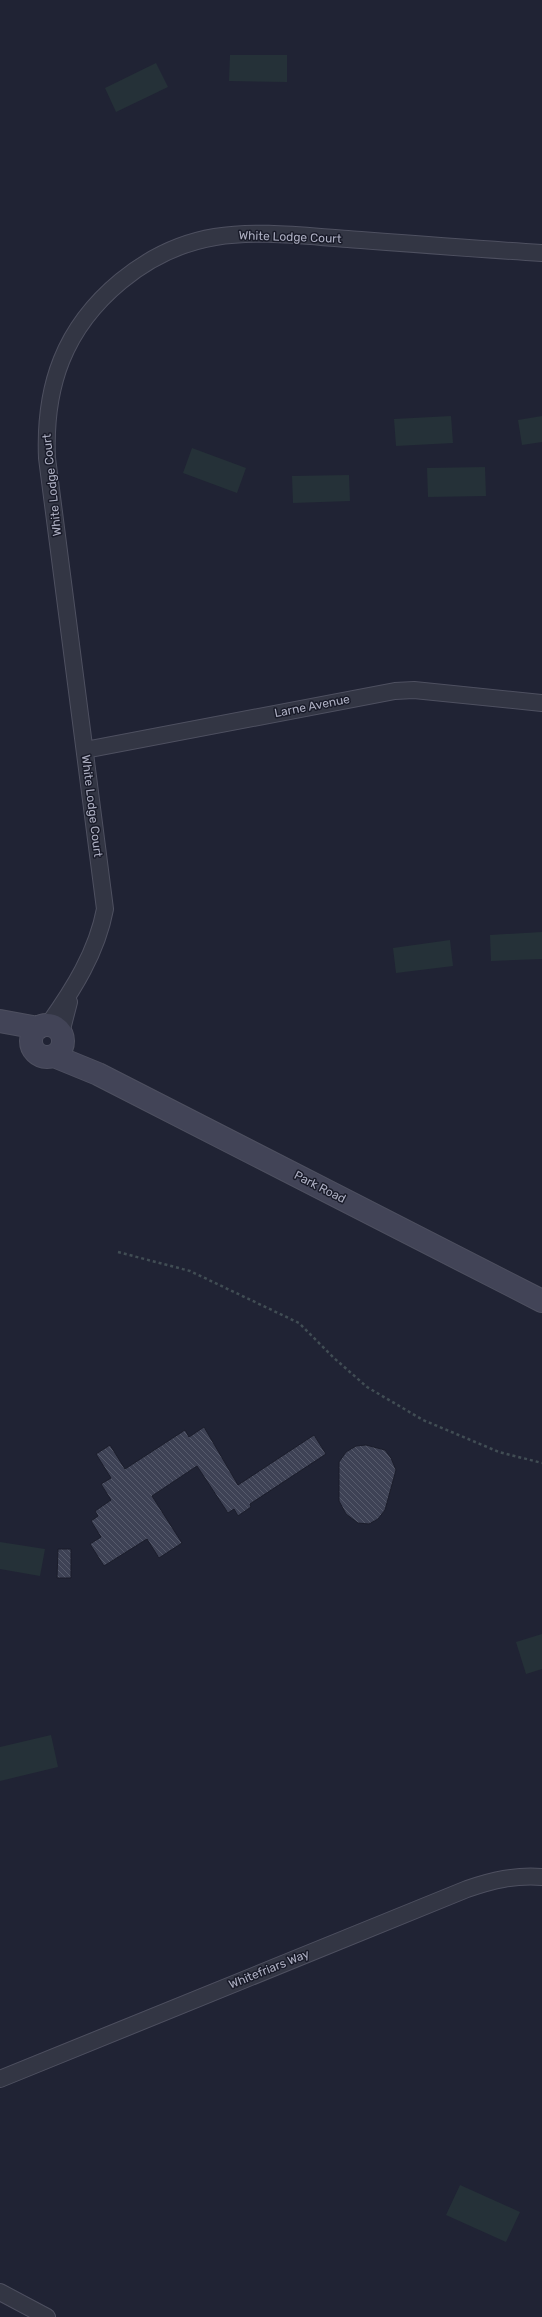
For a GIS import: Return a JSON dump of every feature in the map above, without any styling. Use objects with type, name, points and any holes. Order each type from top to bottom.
[{"type":"street","name":"White Lodge Court","points":[[49,1038],[98,937],[105,909],[47,458],[46,430],[50,399],[63,354],[81,322],[101,297],[156,256],[188,243],[239,234],[288,235],[542,253]]},
{"type":"street","name":"Larne Avenue","points":[[85,750],[395,691],[414,690],[542,703]]},
{"type":"street","name":"Park Road","points":[[0,1022],[49,1038],[98,1074],[542,1301]]},
{"type":"street","name":"Whitefriars Way","points":[[0,2079],[467,1889],[497,1879],[523,1875],[542,1877]]},
{"type":"street","points":[[0,2292],[47,2317]]},
{"type":"path","points":[[118,1252],[190,1271],[299,1323],[334,1358],[367,1387],[423,1420],[499,1452],[542,1463]]},
{"type":"shaded area","points":[[230,55],[287,55],[287,82],[229,81]]},
{"type":"shaded area","points":[[156,63],[168,87],[116,112],[105,88]]},
{"type":"shaded area","points":[[451,416],[453,443],[396,446],[394,419]]},
{"type":"shaded area","points":[[542,416],[542,442],[522,445],[518,420]]},
{"type":"shaded area","points":[[192,448],[246,468],[237,493],[183,473]]},
{"type":"shaded area","points":[[485,467],[486,496],[428,497],[427,468]]},
{"type":"shaded area","points":[[349,475],[350,501],[293,503],[292,476]]},
{"type":"shaded area","points":[[542,932],[542,959],[491,961],[490,935]]},
{"type":"shaded area","points":[[450,940],[453,966],[396,973],[393,948]]},
{"type":"shaded area","points":[[0,1542],[45,1549],[40,1576],[0,1569]]},
{"type":"shaded area","points":[[542,1634],[542,1669],[526,1674],[516,1642]]},
{"type":"shaded area","points":[[51,1735],[58,1767],[0,1781],[0,1747]]},
{"type":"shaded area","points":[[460,2185],[520,2212],[506,2242],[446,2215]]},
{"type":"building","points":[[204,1427],[238,1485],[314,1435],[326,1454],[250,1504],[251,1507],[238,1516],[234,1509],[228,1513],[197,1466],[152,1496],[182,1543],[159,1558],[147,1539],[104,1566],[90,1544],[101,1537],[91,1521],[98,1516],[95,1511],[111,1500],[101,1484],[111,1478],[96,1454],[110,1445],[125,1469],[185,1430],[189,1437]]},
{"type":"building","points":[[366,1445],[385,1450],[391,1458],[396,1470],[385,1510],[378,1519],[369,1524],[358,1523],[346,1514],[339,1501],[339,1462],[346,1452],[356,1446]]},
{"type":"building","points":[[58,1549],[71,1549],[71,1578],[57,1578]]}]
